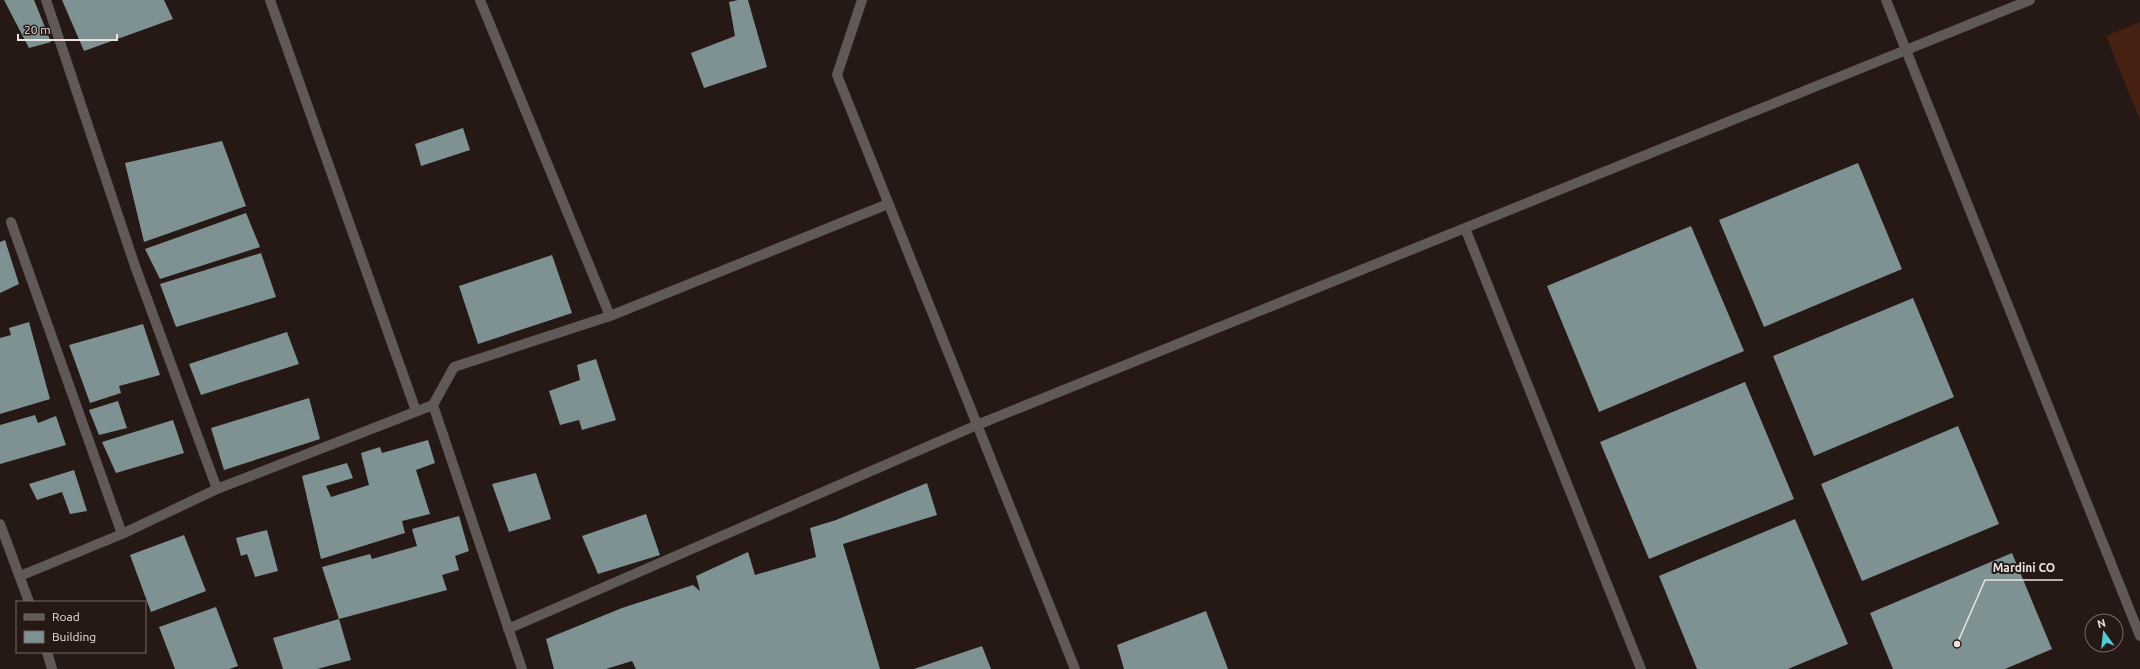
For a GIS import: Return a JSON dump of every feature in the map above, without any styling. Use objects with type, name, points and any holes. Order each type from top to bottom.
[{"type":"street","points":[[46,0],[135,266],[217,489]]},
{"type":"street","points":[[270,0],[416,411]]},
{"type":"street","points":[[480,0],[610,316]]},
{"type":"street","points":[[862,0],[837,75],[1075,669]]},
{"type":"street","points":[[1886,0],[2140,636]]},
{"type":"street","points":[[508,629],[977,425],[2030,0]]},
{"type":"street","points":[[20,576],[122,534],[217,489],[433,404],[454,367],[610,316],[888,204]]},
{"type":"street","points":[[11,222],[122,534]]},
{"type":"street","points":[[1466,228],[1641,669]]},
{"type":"street","points":[[433,404],[522,669]]},
{"type":"street","points":[[0,524],[29,601]]},
{"type":"street","points":[[46,653],[52,669]]},
{"type":"shaded area","points":[[2140,22],[2140,120],[2106,36]]},
{"type":"building","points":[[4,0],[34,0],[51,42],[29,48]]},
{"type":"building","points":[[62,0],[164,0],[173,19],[84,51]]},
{"type":"building","points":[[748,0],[767,67],[704,88],[691,53],[735,36],[729,2]]},
{"type":"building","points":[[463,128],[470,150],[421,166],[415,144]]},
{"type":"building","points":[[222,141],[246,206],[144,242],[125,163]]},
{"type":"building","points":[[1858,163],[1902,269],[1764,327],[1719,220]]},
{"type":"building","points":[[246,213],[260,247],[160,279],[145,249]]},
{"type":"building","points":[[1691,226],[1744,351],[1599,412],[1547,286]]},
{"type":"building","points":[[5,240],[19,284],[0,293],[0,242]]},
{"type":"building","points":[[261,253],[276,297],[176,327],[160,284]]},
{"type":"building","points":[[552,255],[572,313],[478,344],[459,286]]},
{"type":"building","points":[[1913,298],[1954,397],[1814,456],[1773,356]]},
{"type":"building","points":[[29,322],[50,399],[0,414],[0,338],[11,335],[9,328]]},
{"type":"building","points":[[143,324],[160,375],[119,386],[121,393],[90,403],[69,345]]},
{"type":"building","points":[[287,332],[299,364],[201,395],[189,364]]},
{"type":"building","points":[[596,359],[616,420],[582,430],[579,420],[560,425],[549,391],[580,380],[577,365]]},
{"type":"building","points":[[1745,382],[1794,499],[1649,559],[1600,442]]},
{"type":"building","points":[[309,398],[320,439],[224,470],[211,428]]},
{"type":"building","points":[[118,401],[127,428],[99,435],[89,410]]},
{"type":"building","points":[[35,415],[38,423],[56,416],[66,445],[0,464],[0,425]]},
{"type":"building","points":[[173,420],[184,453],[116,473],[102,442]]},
{"type":"building","points":[[1958,426],[1999,524],[1862,581],[1821,484]]},
{"type":"building","points":[[428,440],[435,463],[416,470],[430,514],[402,521],[405,533],[321,559],[302,476],[347,463],[353,478],[326,486],[331,497],[369,485],[361,453],[380,447],[382,453]]},
{"type":"building","points":[[74,470],[87,511],[70,514],[62,492],[37,500],[29,484]]},
{"type":"building","points":[[536,473],[551,519],[509,532],[492,484]]},
{"type":"building","points":[[927,483],[937,515],[843,544],[880,669],[636,669],[632,661],[606,669],[554,669],[546,639],[622,608],[693,585],[700,591],[696,576],[748,552],[755,575],[816,557],[810,528],[836,520]]},
{"type":"building","points":[[646,514],[660,555],[598,574],[582,536]]},
{"type":"building","points":[[459,516],[469,551],[455,556],[459,570],[442,575],[447,590],[339,619],[322,567],[370,554],[372,559],[417,546],[412,529]]},
{"type":"building","points":[[1795,519],[1848,644],[1788,669],[1697,669],[1659,576]]},
{"type":"building","points":[[267,530],[278,571],[255,577],[247,554],[241,556],[236,538]]},
{"type":"building","points":[[184,535],[206,591],[151,612],[130,555]]},
{"type":"building","points":[[2012,553],[2052,649],[2005,669],[1893,669],[1870,613]]},
{"type":"building","points":[[216,607],[238,666],[229,669],[175,669],[159,627]]},
{"type":"building","points":[[1206,611],[1228,669],[1124,669],[1117,645]]},
{"type":"building","points":[[339,619],[351,660],[317,669],[283,669],[273,638]]},
{"type":"building","points":[[982,646],[991,669],[914,669]]},
{"type":"place","name":"Mardini CO","points":[[1957,644]]}]
